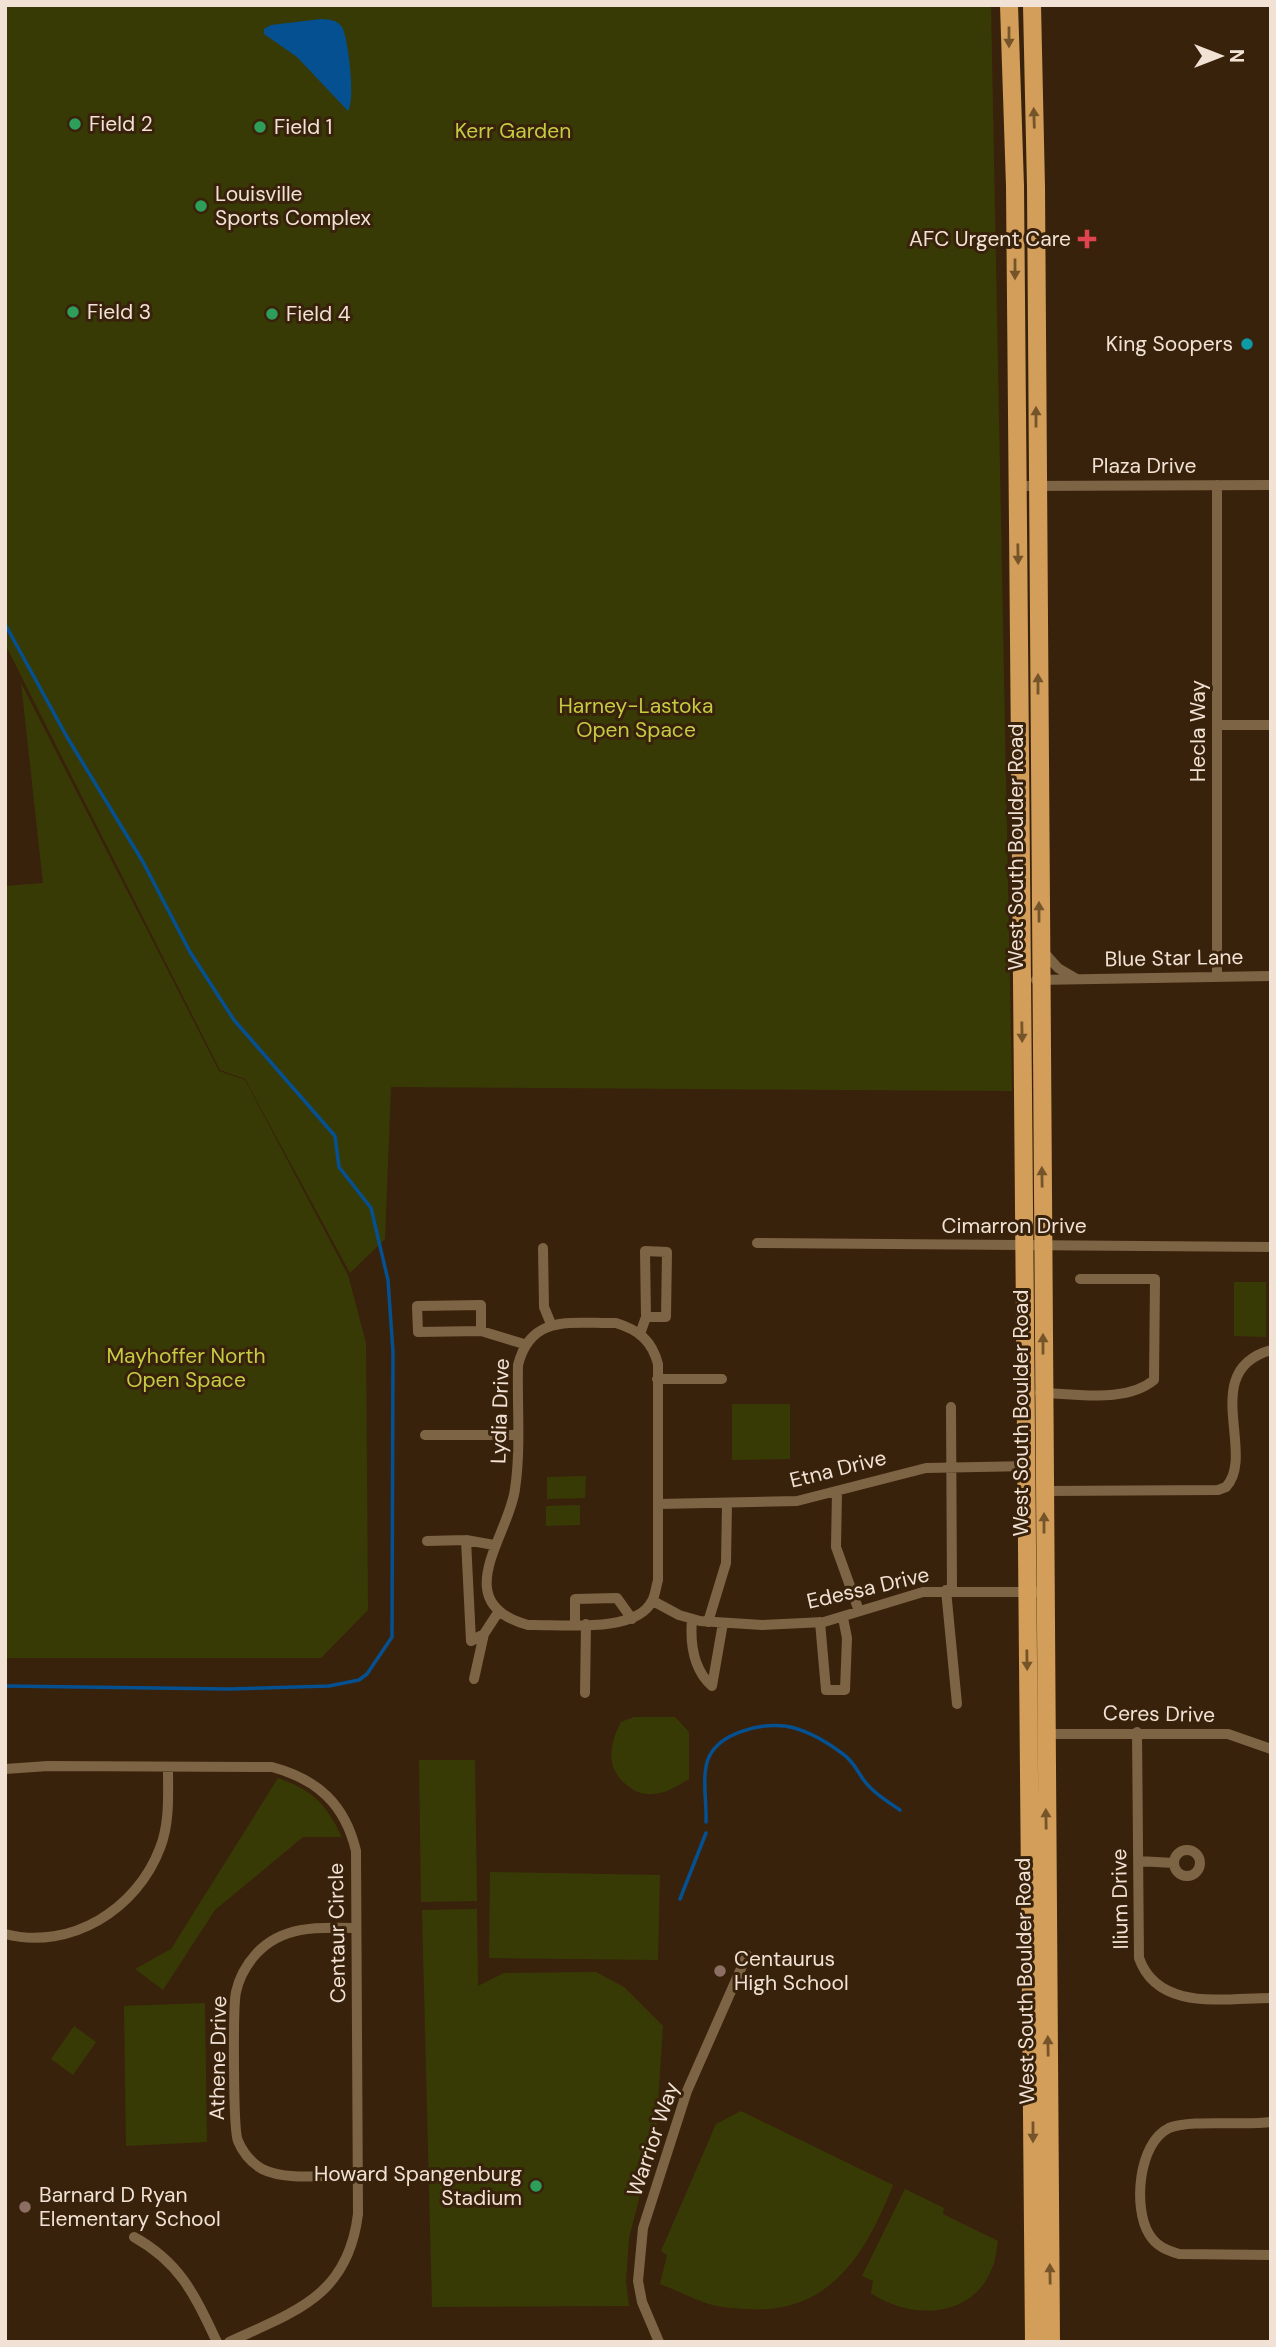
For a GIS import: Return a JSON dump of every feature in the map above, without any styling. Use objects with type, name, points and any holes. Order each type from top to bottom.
[{"type":"main road","points":[[1009,5],[1027,485]]},
{"type":"main road","points":[[1027,485],[1036,187],[1032,5]]},
{"type":"main road","name":"West South Boulder Road","points":[[1027,485],[1040,980],[1043,1245],[1034,1393],[1026,1466],[1045,1734],[1051,2342]]},
{"type":"main road","name":"West South Boulder Road","points":[[1027,485],[1021,980],[1025,1245],[1034,1393],[1045,1491],[1035,1592],[1034,2342]]},
{"type":"street","name":"Plaza Drive","points":[[1027,485],[1271,485]]},
{"type":"street","name":"Hecla Way","points":[[1217,485],[1217,976]]},
{"type":"street","points":[[1218,725],[1271,724]]},
{"type":"street","points":[[1039,946],[1058,968],[1077,979]]},
{"type":"street","name":"Blue Star Lane","points":[[1021,980],[1271,976]]},
{"type":"street","name":"Cimarron Drive","points":[[757,1243],[1271,1247]]},
{"type":"street","points":[[474,1679],[484,1634],[499,1611],[514,1621],[528,1625],[619,1623],[632,1619],[653,1601],[658,1580],[659,1364],[654,1350],[640,1334],[616,1323],[551,1324],[544,1307],[543,1248]]},
{"type":"street","points":[[640,1334],[646,1317],[645,1251],[667,1252],[666,1317],[646,1317]]},
{"type":"street","points":[[1034,1393],[1126,1394],[1143,1389],[1154,1380],[1154,1279],[1080,1279]]},
{"type":"street","points":[[481,1331],[481,1305],[417,1306],[418,1332],[481,1331],[524,1344]]},
{"type":"street","name":"Lydia Drive","points":[[499,1611],[488,1588],[487,1571],[494,1545],[515,1494],[518,1365],[524,1344],[551,1324]]},
{"type":"street","points":[[1045,1491],[1218,1490],[1226,1487],[1234,1473],[1233,1387],[1240,1370],[1251,1359],[1271,1350]]},
{"type":"street","points":[[657,1378],[722,1380]]},
{"type":"street","points":[[951,1407],[953,1466],[949,1591],[957,1704]]},
{"type":"street","points":[[425,1436],[517,1435]]},
{"type":"street","name":"Etna Drive","points":[[658,1504],[797,1501],[926,1468],[1026,1466]]},
{"type":"street","points":[[836,1491],[836,1547],[859,1611]]},
{"type":"street","points":[[723,1623],[712,1686],[703,1678],[690,1643],[726,1563],[727,1503]]},
{"type":"street","points":[[427,1541],[466,1540],[494,1545]]},
{"type":"street","points":[[466,1540],[471,1641],[484,1634]]},
{"type":"street","name":"Edessa Drive","points":[[700,1621],[820,1622],[844,1618],[923,1592],[1035,1592]]},
{"type":"street","points":[[585,1693],[580,1624],[575,1599],[617,1598],[632,1619]]},
{"type":"street","points":[[653,1601],[700,1621]]},
{"type":"street","points":[[820,1622],[826,1690],[845,1690],[847,1638],[844,1618]]},
{"type":"street","name":"Ilium Drive","points":[[1137,1732],[1139,1958],[1153,1983],[1179,1997],[1271,1998]]},
{"type":"street","name":"Ceres Drive","points":[[1045,1734],[1228,1734],[1271,1749]]},
{"type":"street","name":"Centaur Circle","points":[[5,1769],[272,1767],[294,1773],[321,1789],[342,1813],[352,1834],[355,1850],[358,2175],[355,2237],[348,2260],[335,2280],[304,2307],[229,2342]]},
{"type":"street","points":[[5,1934],[38,1938],[65,1934],[94,1924],[117,1909],[137,1889],[161,1846],[166,1823],[168,1768]]},
{"type":"street","points":[[1138,1861],[1174,1863]]},
{"type":"street","name":"Athene Drive","points":[[355,1928],[304,1928],[284,1934],[266,1944],[243,1972],[234,2008],[236,2137],[247,2156],[264,2169],[280,2174],[358,2175]]},
{"type":"street","name":"Warrior Way","points":[[659,2342],[642,2302],[638,2281],[643,2228],[687,2091],[747,1955]]},
{"type":"street","points":[[1271,2122],[1180,2126],[1157,2136],[1147,2148],[1142,2162],[1142,2220],[1156,2243],[1179,2254],[1271,2255]]},
{"type":"street","points":[[134,2237],[155,2248],[191,2286],[218,2342]]},
{"type":"green space","name":"Harney-Lastoka Open Space","points":[[5,5],[991,5],[1012,1091],[391,1087],[385,1239],[350,1273],[245,1079],[220,1070],[5,644]]},
{"type":"green space","name":"Mayhoffer North Open Space","points":[[21,683],[219,1071],[245,1080],[348,1275],[366,1343],[368,1610],[321,1658],[5,1658],[5,886],[43,883]]},
{"type":"green space","points":[[1234,1282],[1266,1282],[1266,1337],[1234,1336]]},
{"type":"green space","points":[[732,1404],[790,1404],[790,1459],[732,1460]]},
{"type":"green space","points":[[586,1476],[585,1498],[547,1499],[547,1477]]},
{"type":"green space","points":[[580,1505],[580,1525],[546,1526],[546,1506]]},
{"type":"green space","points":[[634,1717],[675,1717],[689,1732],[689,1779],[667,1791],[650,1794],[634,1790],[621,1779],[613,1764],[612,1748],[621,1722]]},
{"type":"green space","points":[[419,1760],[475,1760],[477,1901],[421,1902]]},
{"type":"green space","points":[[278,1778],[310,1793],[330,1815],[342,1837],[303,1837],[215,1910],[163,1990],[135,1969],[171,1949]]},
{"type":"green space","points":[[490,1872],[660,1875],[658,1960],[489,1958]]},
{"type":"green space","name":"Howard Spangenburg Stadium","points":[[477,1909],[478,1986],[504,1973],[596,1972],[624,1987],[663,2026],[656,2133],[629,2238],[626,2281],[629,2306],[432,2307],[422,1910]]},
{"type":"green space","points":[[205,2003],[207,2142],[126,2146],[124,2006]]},
{"type":"green space","points":[[74,2026],[96,2042],[73,2075],[51,2059]]},
{"type":"green space","points":[[741,2111],[893,2185],[857,2256],[841,2275],[822,2291],[801,2302],[776,2308],[718,2306],[660,2284],[667,2255],[661,2251],[716,2124]]},
{"type":"green space","points":[[905,2189],[944,2208],[943,2214],[998,2241],[993,2265],[983,2285],[971,2297],[956,2305],[939,2310],[904,2308],[871,2293],[873,2281],[862,2276]]},
{"type":"water","points":[[333,20],[342,27],[344,33],[351,83],[348,111],[297,57],[264,34],[264,29],[271,25]]},
{"type":"waterway","points":[[5,624],[67,737],[143,862],[190,952],[234,1020],[335,1136],[339,1167],[371,1208],[388,1280],[393,1352],[392,1637],[367,1674],[359,1680],[329,1686],[230,1689],[5,1686]]},
{"type":"waterway","points":[[706,1822],[705,1772],[714,1749],[742,1731],[775,1725],[800,1730],[837,1749],[849,1759],[871,1788],[900,1810]]},
{"type":"waterway","points":[[680,1899],[706,1833]]},
{"type":"place","name":"Field 2","points":[[75,124]]},
{"type":"place","name":"Field 1","points":[[260,127]]},
{"type":"place","name":"Louisville Sports Complex","points":[[201,206]]},
{"type":"place","name":"AFC Urgent Care","points":[[1087,239]]},
{"type":"place","name":"Field 3","points":[[73,312]]},
{"type":"place","name":"Field 4","points":[[272,314]]},
{"type":"place","name":"King Soopers","points":[[1247,344]]},
{"type":"place","name":"Centaurus High School","points":[[720,1971]]},
{"type":"place","name":"Howard Spangenburg Stadium","points":[[536,2186]]},
{"type":"place","name":"Barnard D Ryan Elementary School","points":[[25,2207]]},
{"type":"park label","name":"Kerr Garden","points":[[513,131]]}]
